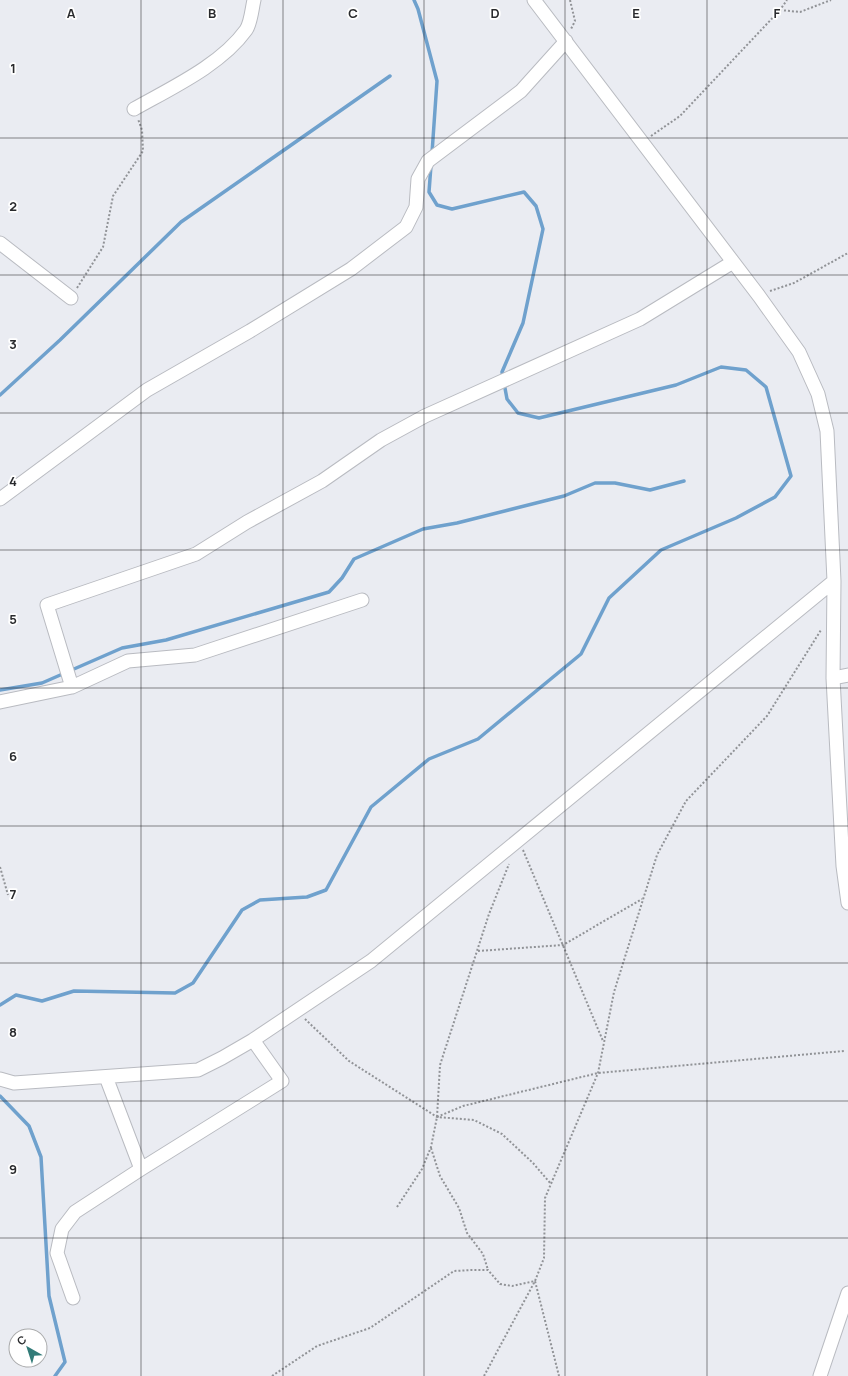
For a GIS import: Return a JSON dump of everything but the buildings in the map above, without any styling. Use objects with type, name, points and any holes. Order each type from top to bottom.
[{"type":"street","points":[[134,109],[198,74],[229,48],[247,28],[254,0]]},
{"type":"street","points":[[534,0],[733,262],[799,352],[818,394],[827,431],[834,581],[833,678],[843,866],[848,903]]},
{"type":"street","points":[[0,499],[147,390],[250,331],[351,269],[406,226],[416,207],[418,179],[428,161],[521,90],[566,42]]},
{"type":"street","points":[[0,243],[71,298]]},
{"type":"street","points":[[72,687],[47,605],[196,554],[246,522],[322,481],[381,440],[425,416],[640,319],[733,262]]},
{"type":"street","points":[[0,1079],[14,1084],[198,1070],[253,1040],[371,961],[834,581]]},
{"type":"street","points":[[0,702],[72,687],[128,661],[195,655],[362,600]]},
{"type":"street","points":[[833,678],[848,675]]},
{"type":"street","points":[[73,1298],[57,1253],[62,1229],[75,1212],[282,1081],[253,1040]]},
{"type":"street","points":[[106,1077],[141,1169]]},
{"type":"street","points":[[820,1376],[848,1293]]},
{"type":"path","points":[[566,42],[575,21],[570,0]]},
{"type":"path","points":[[642,142],[680,116],[780,10],[787,0]]},
{"type":"path","points":[[780,10],[800,12],[831,0]]},
{"type":"path","points":[[71,298],[103,247],[113,196],[143,151],[142,130],[134,109]]},
{"type":"path","points":[[758,296],[794,283],[848,253]]},
{"type":"path","points":[[484,1376],[535,1281],[544,1258],[545,1198],[598,1073],[614,992],[657,855],[686,801],[767,716],[834,611]]},
{"type":"path","points":[[518,840],[604,1042]]},
{"type":"path","points":[[397,1207],[422,1169],[430,1147],[437,1117],[440,1065],[489,914],[510,860]]},
{"type":"path","points":[[0,867],[8,895]]},
{"type":"path","points":[[478,951],[562,945],[643,898]]},
{"type":"path","points":[[296,1011],[349,1062],[437,1117],[474,1120],[502,1134],[533,1163],[551,1184]]},
{"type":"path","points":[[437,1117],[462,1106],[598,1073],[844,1051]]},
{"type":"path","points":[[430,1147],[440,1176],[459,1208],[467,1233],[483,1254],[488,1270],[500,1284],[512,1286],[535,1281]]},
{"type":"path","points":[[272,1376],[317,1346],[370,1328],[454,1271],[488,1270]]},
{"type":"path","points":[[535,1281],[559,1376]]},
{"type":"waterway","points":[[414,0],[418,9],[437,81],[432,153]]},
{"type":"waterway","points":[[0,395],[60,340],[181,222],[390,76]]},
{"type":"waterway","points":[[0,1005],[16,995],[42,1001],[74,991],[175,993],[193,983],[242,910],[260,900],[307,897],[326,890],[371,807],[429,759],[478,739],[581,654],[609,598],[661,550],[736,518],[775,497],[791,476],[766,387],[746,370],[721,367],[676,385],[539,418],[518,413],[507,399],[502,372],[523,323],[543,229],[536,206],[524,192],[452,209],[437,205],[429,192],[431,165]]},
{"type":"waterway","points":[[0,690],[42,683],[122,648],[166,640],[329,592],[342,578],[354,559],[423,529],[457,523],[564,496],[595,483],[615,483],[650,490],[684,481]]},
{"type":"waterway","points":[[0,1096],[29,1126],[41,1157],[49,1296],[65,1362],[55,1376]]}]
